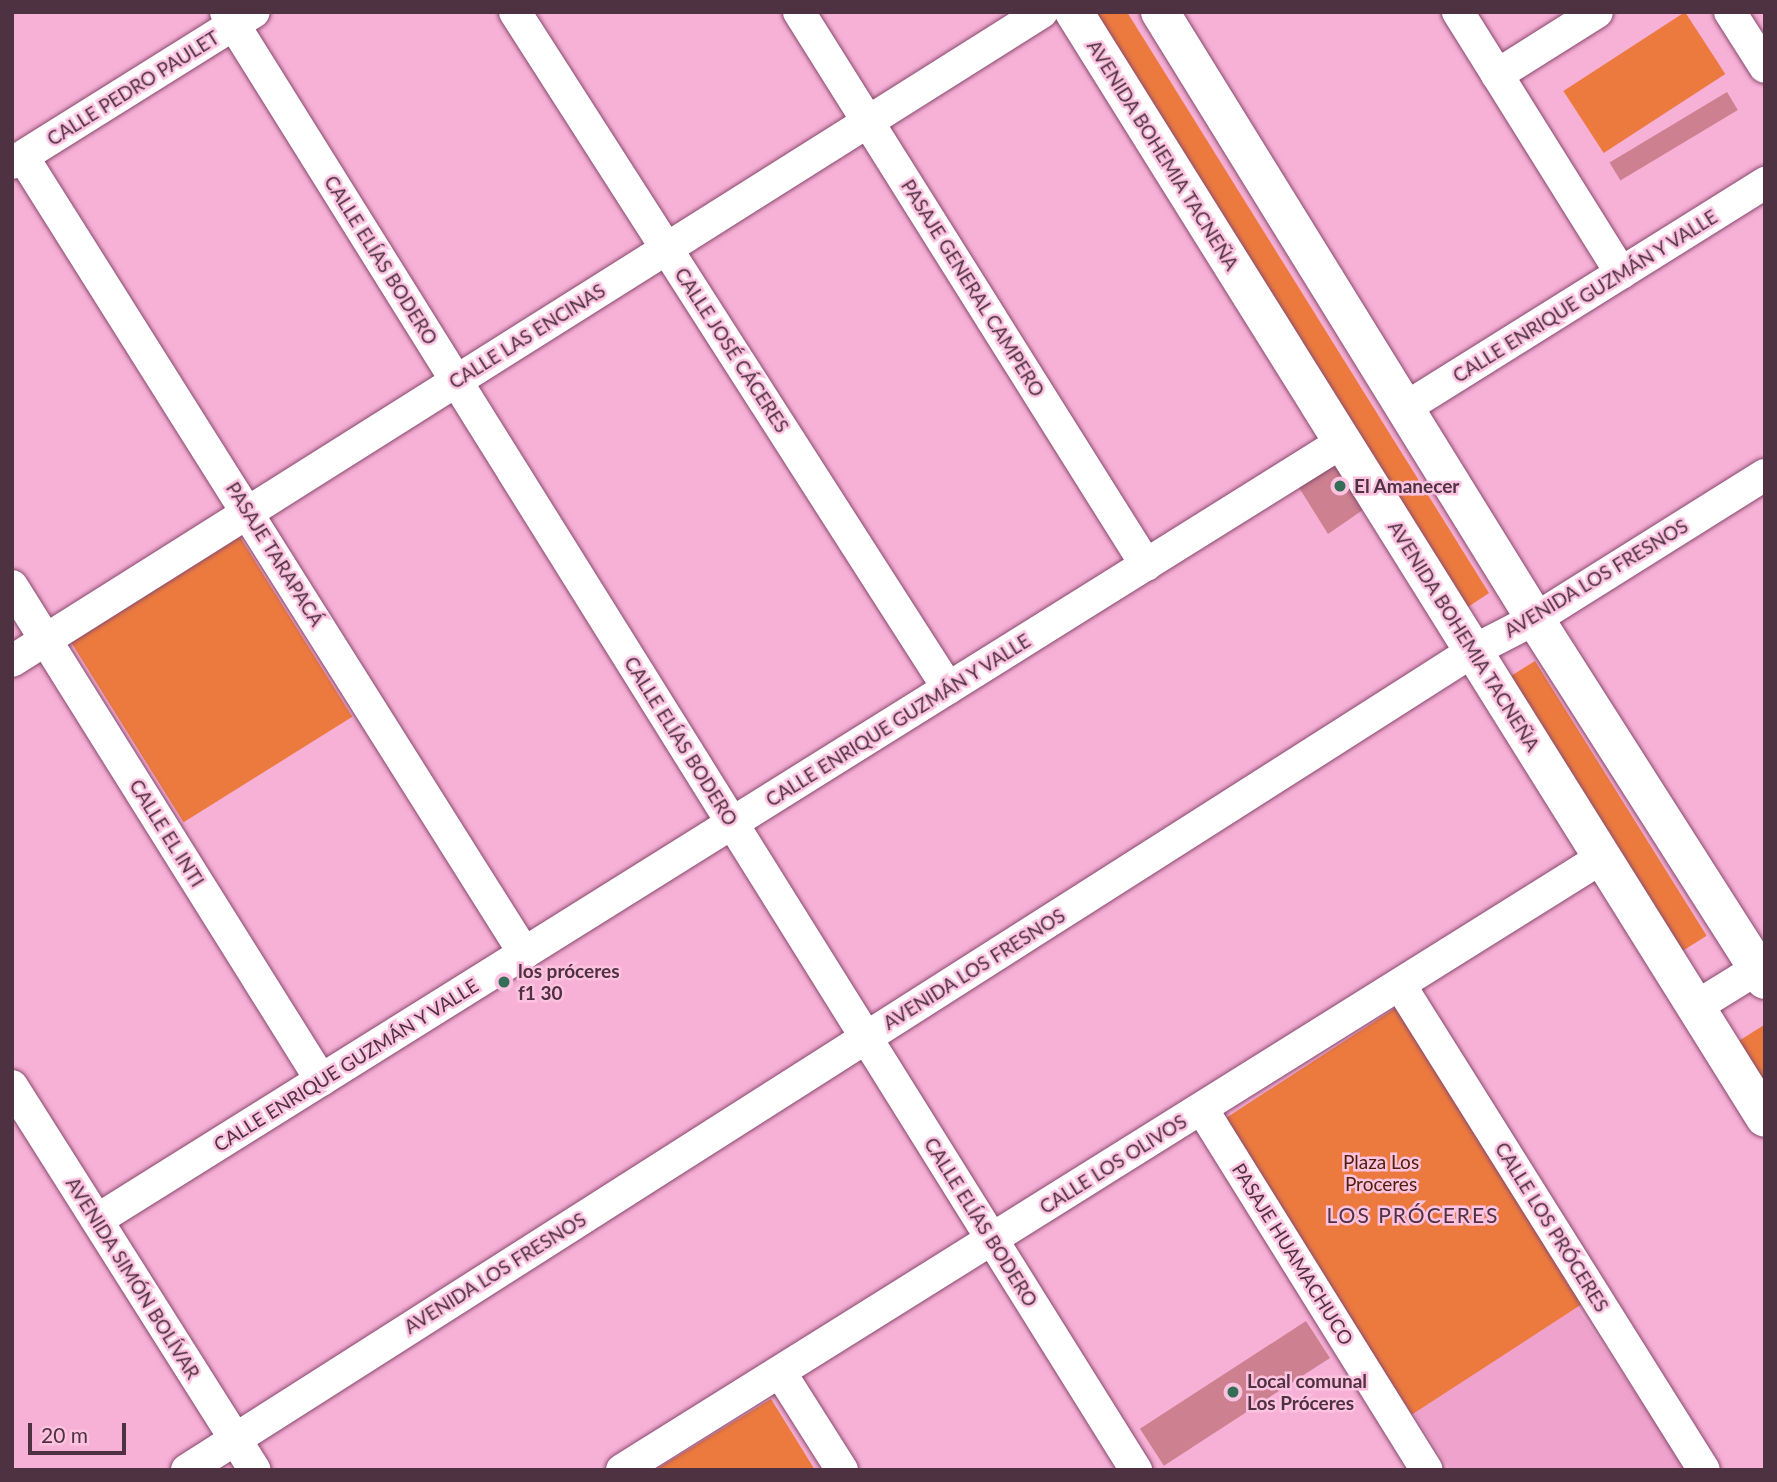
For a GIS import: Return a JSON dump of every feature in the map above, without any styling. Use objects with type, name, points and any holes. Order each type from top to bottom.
[{"type":"main road","name":"AVENIDA BOHEMIA TACNEÑA","points":[[1074,12],[1765,1118]]},
{"type":"main road","points":[[1160,12],[1535,619],[1762,971]]},
{"type":"street","name":"CALLE JOSÉ CÁCERES","points":[[515,12],[948,688]]},
{"type":"street","name":"PASAJE GENERAL CAMPERO","points":[[799,12],[1146,565]]},
{"type":"street","name":"CALLE LAS ENCINAS","points":[[12,661],[1042,12]]},
{"type":"street","points":[[1458,12],[1621,273]]},
{"type":"street","points":[[1497,75],[1597,12]]},
{"type":"street","points":[[1730,12],[1765,67]]},
{"type":"street","name":"CALLE PEDRO PAULET","points":[[18,160],[238,16]]},
{"type":"street","name":"CALLE ELÍAS BODERO","points":[[238,16],[456,381],[1136,1470]]},
{"type":"street","name":"PASAJE TARAPACÁ","points":[[18,160],[248,512],[524,953]]},
{"type":"street","name":"CALLE ENRIQUE GUZMÁN Y VALLE","points":[[1405,408],[1765,183]]},
{"type":"street","name":"CALLE ENRIQUE GUZMÁN Y VALLE","points":[[97,1220],[1342,442]]},
{"type":"street","name":"AVENIDA LOS FRESNOS","points":[[187,1470],[1473,651],[1535,619],[1760,488]]},
{"type":"street","name":"CALLE EL INTI","points":[[12,586],[321,1080]]},
{"type":"street","name":"CALLE LOS OLIVOS","points":[[622,1470],[1603,857]]},
{"type":"street","points":[[1697,1006],[1762,971]]},
{"type":"street","name":"CALLE LOS PRÓCERES","points":[[1400,985],[1704,1470]]},
{"type":"street","name":"AVENIDA SIMÓN BOLÍVAR","points":[[12,1086],[255,1470]]},
{"type":"street","name":"PASAJE HUAMACHUCO","points":[[1202,1109],[1427,1470]]},
{"type":"street","points":[[780,1372],[842,1470]]},
{"type":"shaded area","points":[[1577,1308],[1687,1470],[1450,1470],[1412,1410]]},
{"type":"green space","points":[[1100,12],[1127,12],[1489,593],[1465,609],[1094,16]]},
{"type":"green space","points":[[1685,12],[1725,74],[1604,153],[1563,91]]},
{"type":"green space","points":[[240,537],[352,717],[184,822],[71,642]]},
{"type":"green space","points":[[1535,661],[1707,936],[1679,953],[1507,678]]},
{"type":"green space","name":"Plaza Los Proceres","points":[[1400,1005],[1591,1299],[1412,1415],[1221,1121]]},
{"type":"green space","points":[[1764,1025],[1765,1027],[1765,1093],[1734,1044]]},
{"type":"green space","points":[[771,1399],[815,1470],[655,1470]]},
{"type":"building","points":[[1727,92],[1738,110],[1620,181],[1610,163]]},
{"type":"building","points":[[1323,465],[1346,470],[1370,505],[1328,534],[1298,486]]},
{"type":"building","name":"Local comunal Los Próceres","points":[[1306,1321],[1330,1358],[1164,1466],[1140,1429]]},
{"type":"place","name":"El Amanecer","points":[[1340,486]]},
{"type":"place","name":"los próceres f1 30","points":[[504,982]]},
{"type":"place","name":"Local comunal Los Próceres","points":[[1233,1392]]},
{"type":"district","name":"LOS PRÓCERES","points":[[1413,1215]]}]
